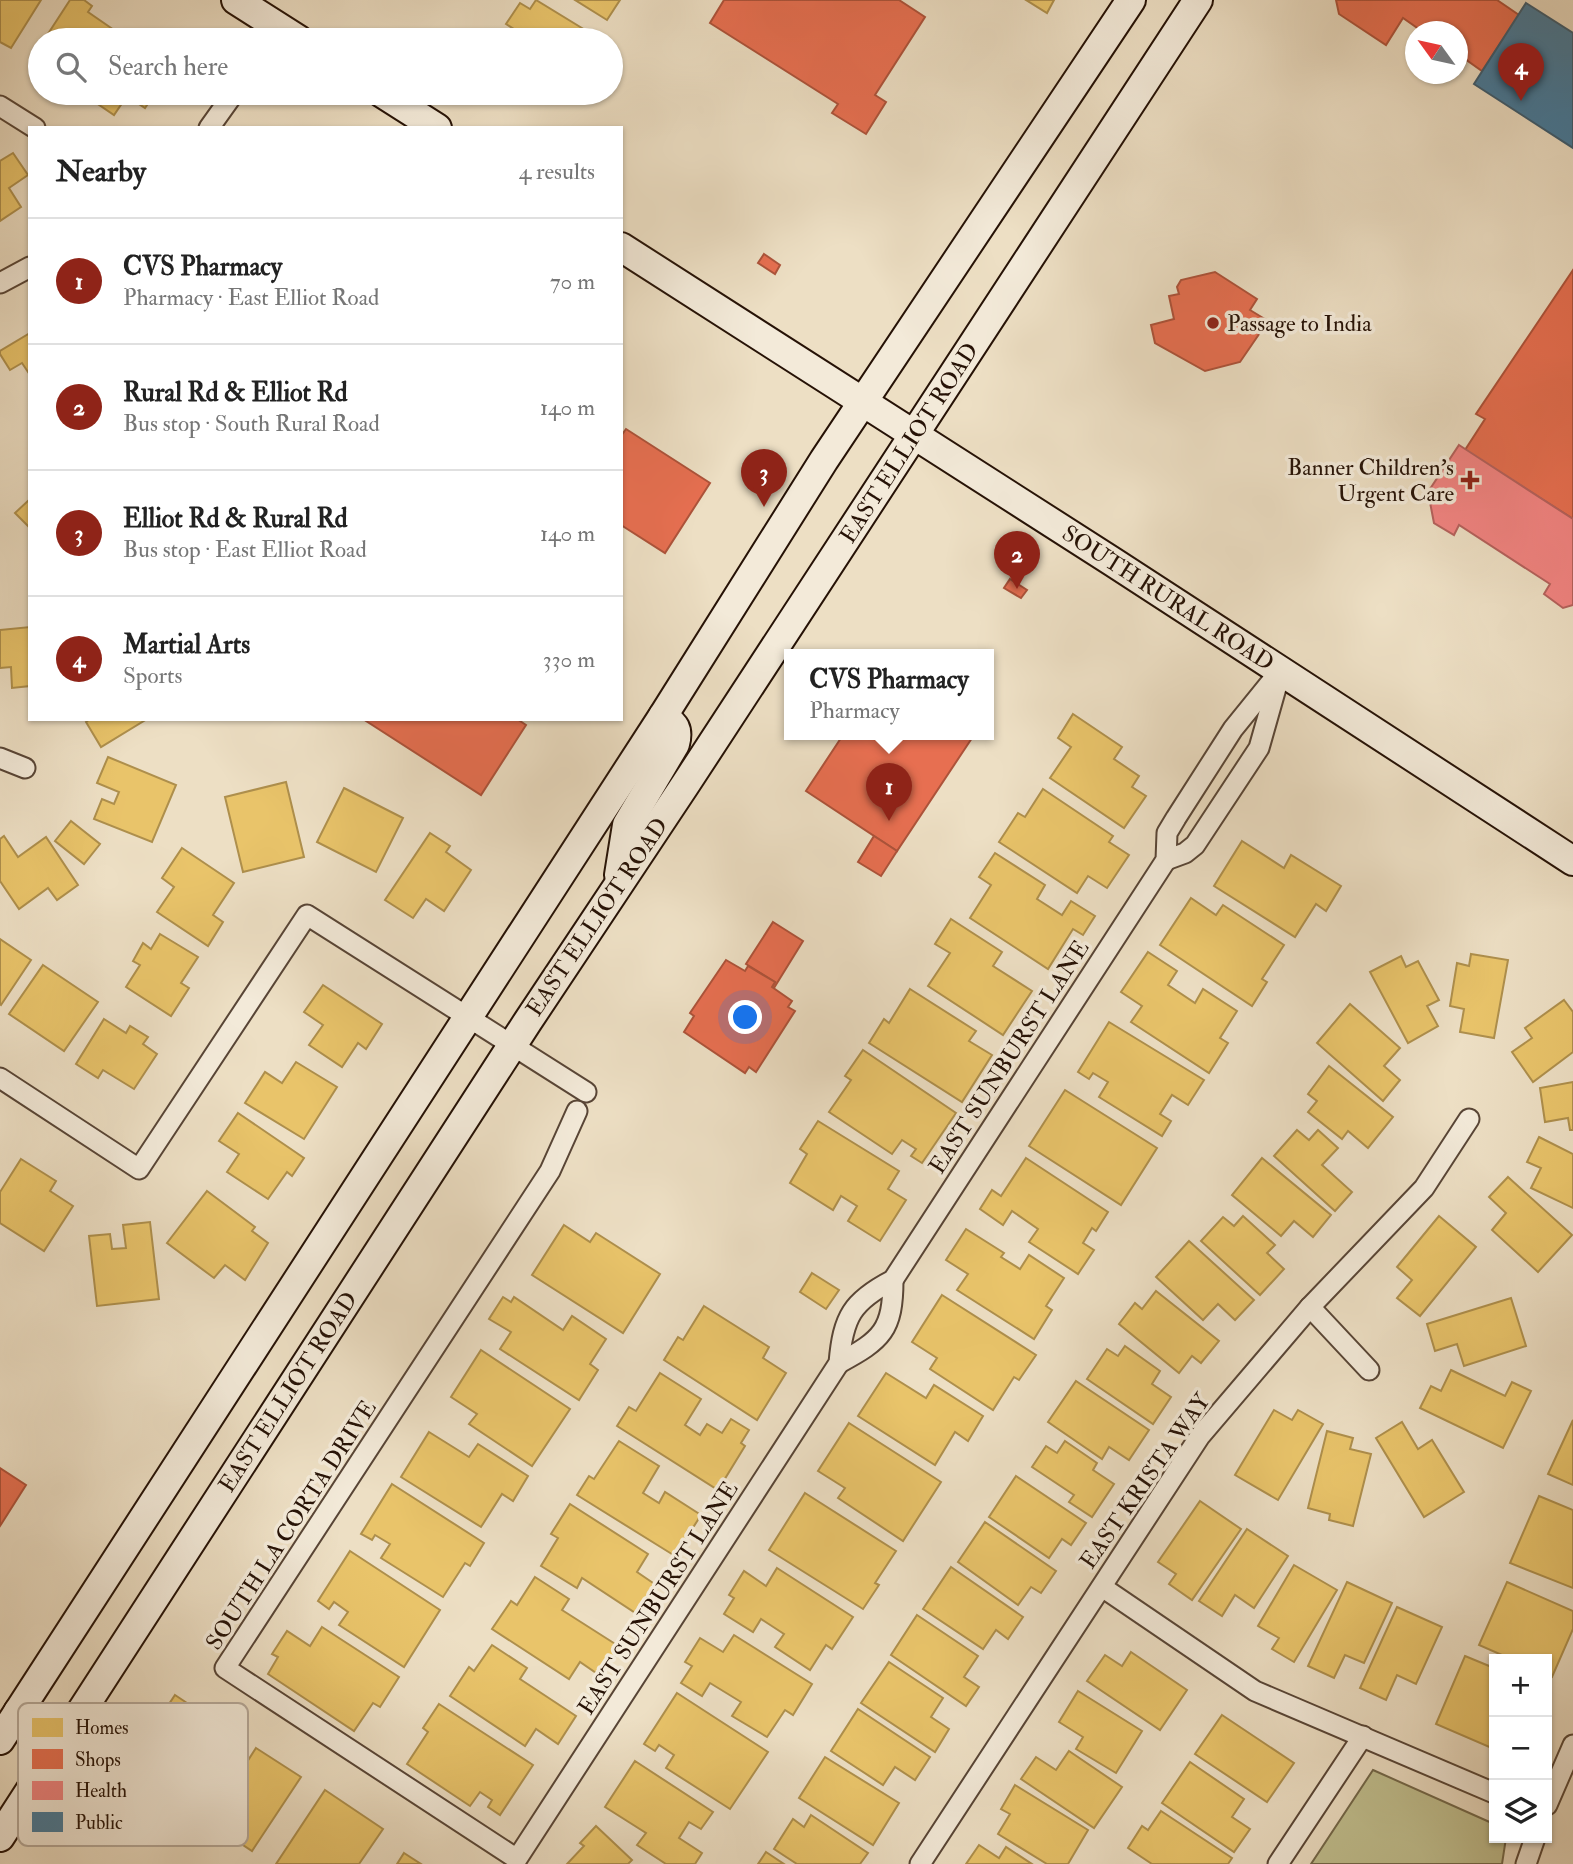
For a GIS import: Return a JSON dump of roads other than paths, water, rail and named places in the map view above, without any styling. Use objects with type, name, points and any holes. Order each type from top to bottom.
[{"type":"main road","points":[[236,0],[272,28]]},
{"type":"main road","points":[[24,1703],[663,716],[824,460],[1131,0]]},
{"type":"main road","name":"EAST ELLIOT ROAD","points":[[87,1703],[511,1046],[1198,0]]},
{"type":"main road","points":[[401,105],[433,126]]},
{"type":"main road","name":"SOUTH RURAL ROAD","points":[[623,248],[1573,861]]},
{"type":"main road","points":[[618,885],[627,825],[668,759],[678,732],[675,725],[663,716]]},
{"type":"main road","points":[[0,1740],[18,1712]]},
{"type":"main road","name":"EAST ELLIOT ROAD","points":[[0,1837],[18,1809]]},
{"type":"street","points":[[210,126],[225,105]]},
{"type":"street","points":[[0,106],[32,126]]},
{"type":"street","points":[[0,283],[28,268]]},
{"type":"street","name":"EAST SUNBURST LANE","points":[[1166,860],[1185,853],[1195,845],[1259,748],[1280,671]]},
{"type":"street","name":"EAST SUNBURST LANE","points":[[517,1859],[839,1363],[841,1336],[851,1312],[869,1293],[892,1280],[1166,860],[1167,833],[1176,818],[1233,729],[1280,671]]},
{"type":"street","points":[[0,758],[25,768]]},
{"type":"street","points":[[0,1078],[139,1168],[307,915],[586,1092]]},
{"type":"street","name":"SOUTH LA CORTA DRIVE","points":[[517,1859],[225,1668],[550,1171],[577,1111]]},
{"type":"street","name":"EAST KRISTA WAY","points":[[920,1864],[1200,1436],[1310,1307],[1424,1188],[1469,1119]]},
{"type":"street","name":"EAST SUNBURST LANE","points":[[839,1363],[866,1349],[884,1331],[892,1307],[892,1280]]},
{"type":"street","points":[[1310,1307],[1369,1370]]},
{"type":"street","points":[[1102,1587],[1255,1691],[1489,1791]]},
{"type":"street","points":[[1278,1864],[1363,1736]]},
{"type":"street","points":[[1552,1793],[1573,1745]]},
{"type":"street","points":[[1526,1864],[1533,1843]]},
{"type":"place","name":"Martial Arts","points":[[1521,101]]},
{"type":"place","name":"Passage to India","points":[[1213,323]]},
{"type":"place","name":"Banner Children's Urgent Care","points":[[1470,480]]},
{"type":"place","name":"Elliot Rd & Rural Rd","points":[[764,507]]},
{"type":"place","name":"Rural Rd & Elliot Rd","points":[[1017,589]]},
{"type":"place","name":"CVS Pharmacy","points":[[889,821]]}]
